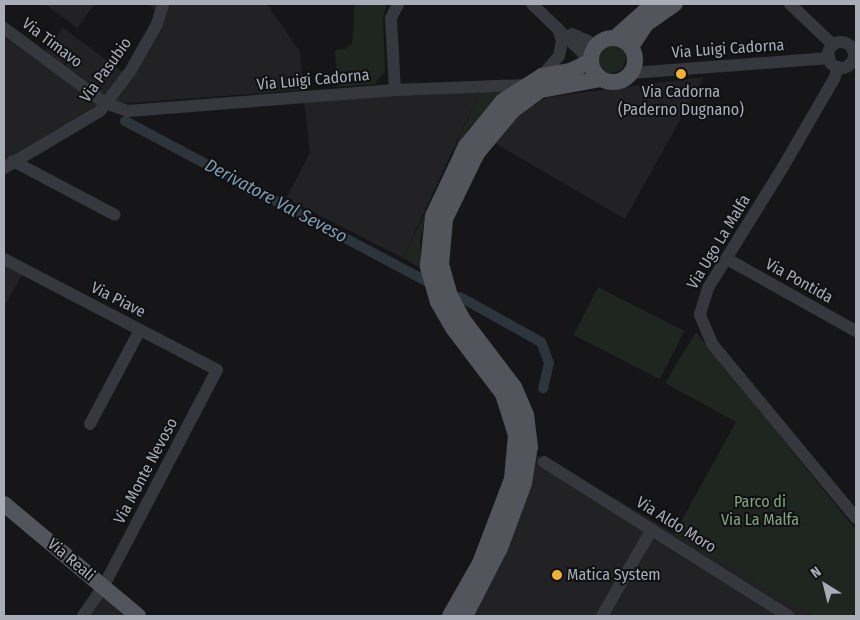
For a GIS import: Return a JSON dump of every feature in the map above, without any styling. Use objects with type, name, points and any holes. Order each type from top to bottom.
[{"type":"main road","points":[[601,79],[592,69],[590,61],[597,45],[615,38],[653,4]]},
{"type":"main road","points":[[631,47],[646,24],[675,4]]},
{"type":"main road","points":[[465,616],[492,569],[524,483],[529,438],[526,415],[514,387],[463,320],[450,296],[441,265],[445,219],[477,153],[513,110],[541,90],[601,79],[619,81],[630,73],[635,62],[631,47],[615,38]]},
{"type":"main road","points":[[450,616],[480,563],[508,489],[515,464],[516,435],[504,394],[444,316],[428,266],[429,234],[442,195],[466,146],[490,115],[526,84],[542,76],[570,71],[590,61]]},
{"type":"main road","name":"Via Reali","points":[[4,504],[138,616]]},
{"type":"street","name":"Via Pasubio","points":[[8,164],[95,115],[148,39],[157,24],[163,4]]},
{"type":"street","points":[[395,90],[391,18],[398,4]]},
{"type":"street","points":[[532,4],[590,61]]},
{"type":"street","points":[[538,4],[568,32],[597,45]]},
{"type":"street","points":[[790,4],[833,45],[845,42],[855,51],[849,65],[833,62]]},
{"type":"street","name":"Via Timavo","points":[[4,28],[105,103]]},
{"type":"street","points":[[542,76],[559,56],[562,41],[558,29]]},
{"type":"street","name":"Via Ugo La Malfa","points":[[833,45],[834,79],[703,296],[700,315],[705,332],[856,518]]},
{"type":"street","name":"Via Luigi Cadorna","points":[[630,73],[833,62]]},
{"type":"street","name":"Via Luigi Cadorna","points":[[105,103],[128,112],[395,90],[526,84]]},
{"type":"street","points":[[8,164],[115,215]]},
{"type":"street","name":"Via Piave","points":[[4,259],[217,370]]},
{"type":"street","name":"Via Pontida","points":[[727,259],[856,331]]},
{"type":"street","points":[[90,424],[140,330]]},
{"type":"street","name":"Via Monte Nevoso","points":[[83,616],[103,587],[217,370]]},
{"type":"street","name":"Via Aldo Moro","points":[[544,462],[790,616]]},
{"type":"street","points":[[602,616],[652,529]]},
{"type":"shaded area","points":[[45,4],[95,4],[77,28]]},
{"type":"shaded area","points":[[148,4],[267,4],[300,52],[303,90],[129,103],[112,101],[4,164],[4,24],[44,53],[63,28],[124,73],[157,12]]},
{"type":"shaded area","points":[[704,77],[625,219],[493,142],[515,116],[548,97]]},
{"type":"shaded area","points":[[481,89],[403,258],[286,198],[310,153],[304,102]]},
{"type":"shaded area","points":[[4,265],[22,275],[4,307]]},
{"type":"shaded area","points":[[534,455],[547,458],[813,616],[472,616]]},
{"type":"shaded area","points":[[104,591],[134,616],[86,616]]},
{"type":"green space","points":[[355,4],[387,4],[383,18],[385,71],[375,84],[337,87],[335,50],[345,49],[352,43]]},
{"type":"green space","points":[[611,43],[622,47],[626,58],[622,69],[611,73],[600,69],[596,58],[600,47]]},
{"type":"green space","points":[[507,88],[469,128],[452,154],[481,89]]},
{"type":"green space","points":[[426,212],[420,241],[422,269],[403,258]]},
{"type":"green space","points":[[598,287],[684,331],[660,379],[573,335]]},
{"type":"green space","name":"Parco di Via La Malfa","points":[[696,332],[856,530],[856,609],[852,616],[813,616],[674,534],[736,422],[665,383]]},
{"type":"waterway","name":"Derivatore Val Seveso","points":[[125,121],[428,282]]},
{"type":"waterway","name":"Derivatore Val Seveso","points":[[460,297],[541,342],[549,363],[543,388]]},
{"type":"place","name":"Via Cadorna (Paderno Dugnano)","points":[[681,74]]},
{"type":"place","name":"Matica System","points":[[557,575]]}]
